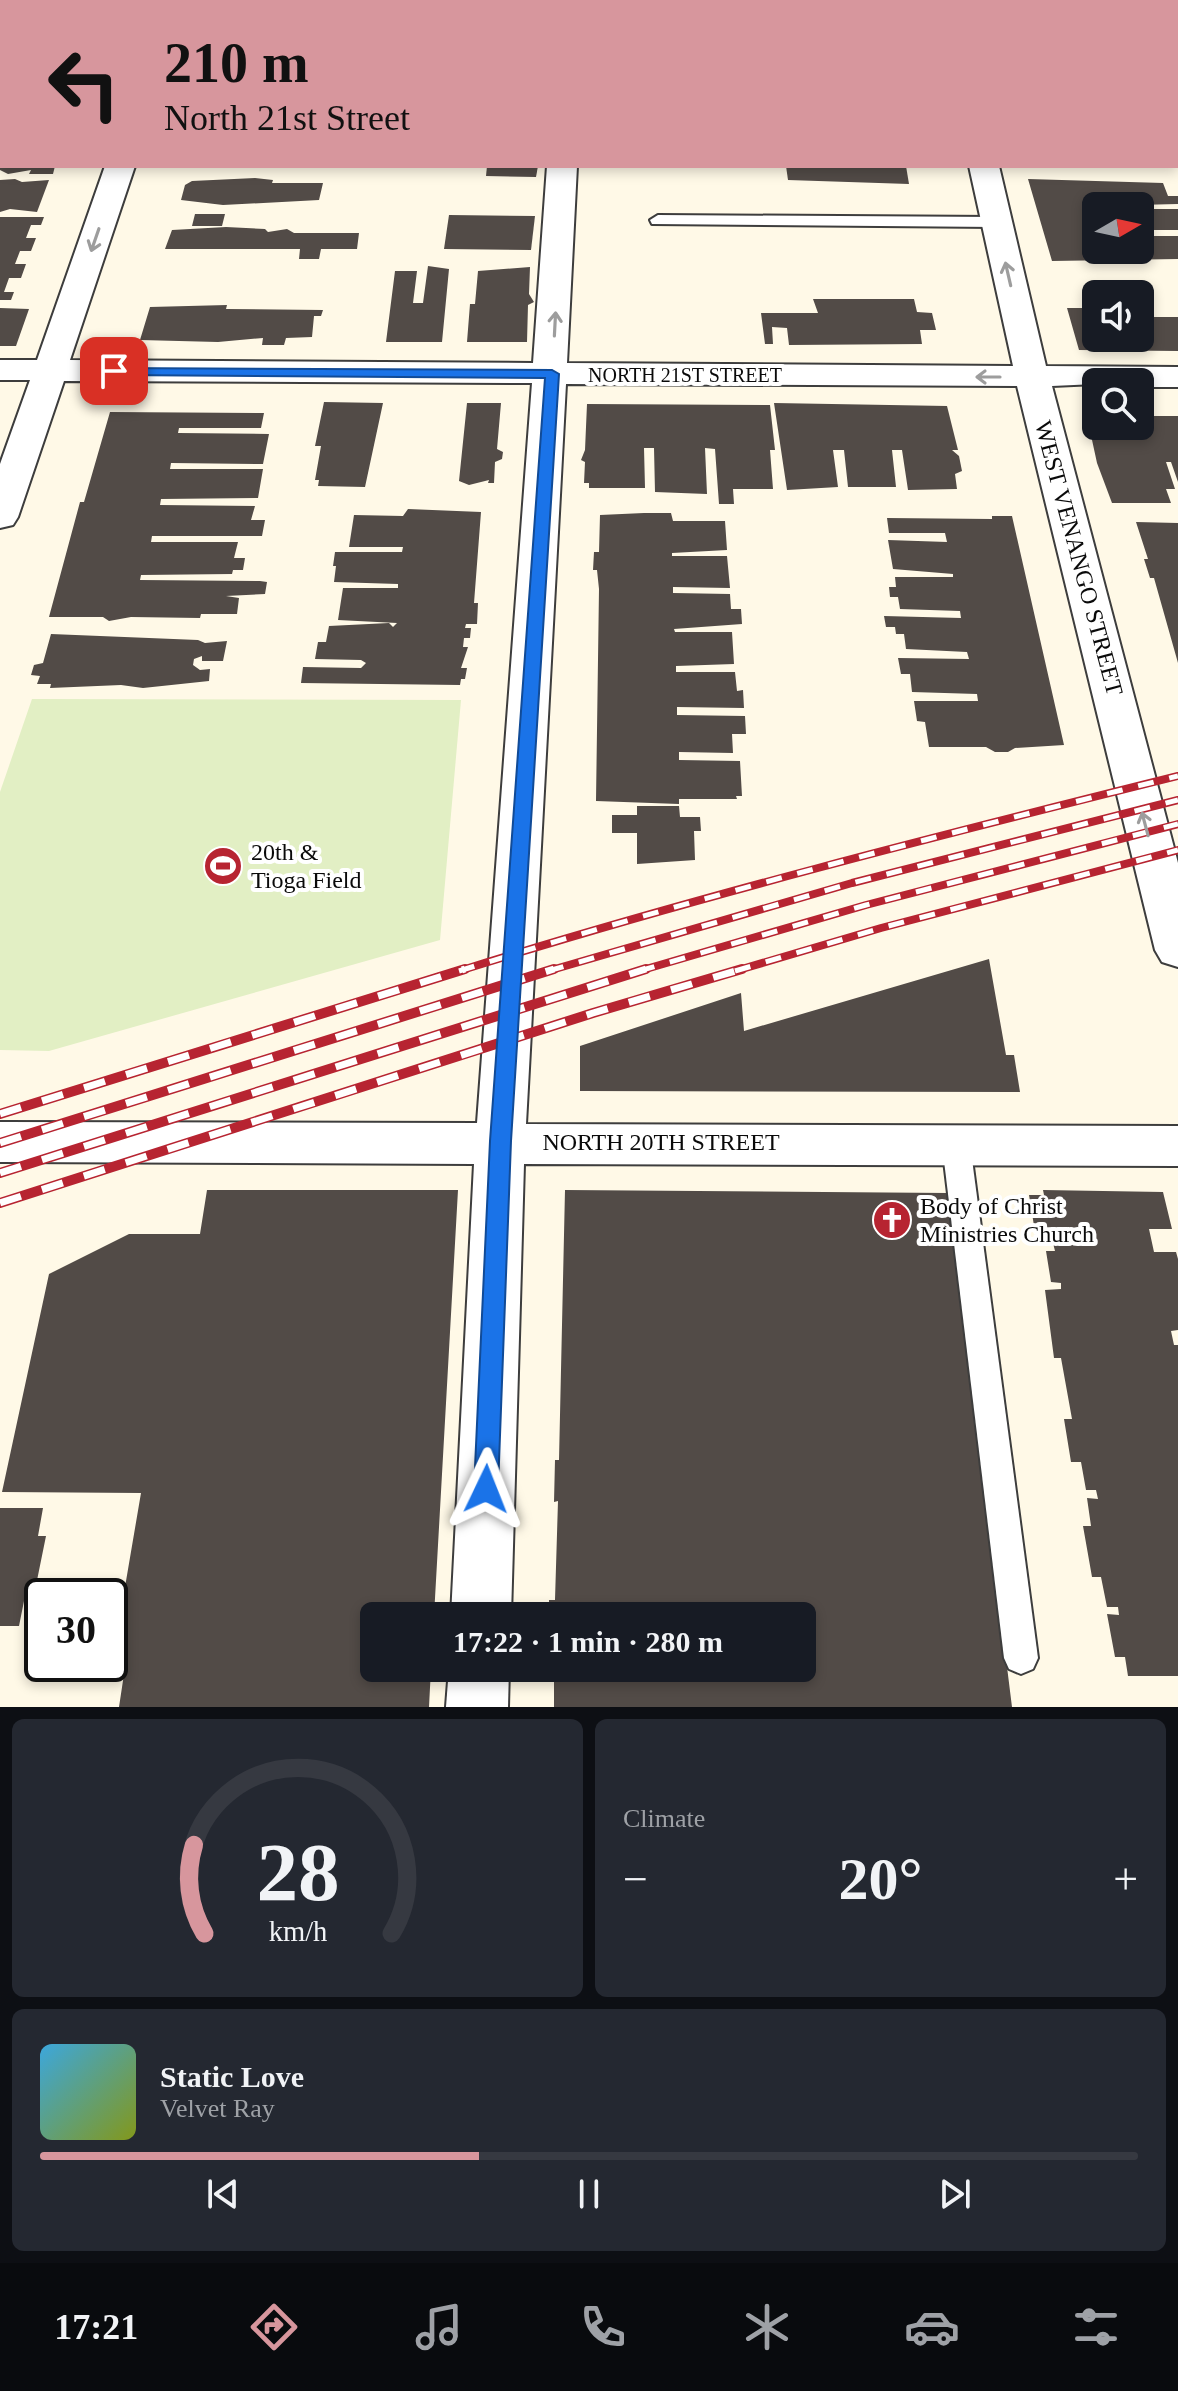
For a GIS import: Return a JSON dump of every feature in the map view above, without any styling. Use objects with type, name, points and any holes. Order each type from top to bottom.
[{"type":"street","points":[[0,517],[119,168]]},
{"type":"street","points":[[482,1602],[500,1141],[552,374],[562,168]]},
{"type":"street","name":"WEST VENANGO STREET","points":[[984,168],[1032,377],[1178,950]]},
{"type":"street","name":"NORTH 21ST STREET","points":[[0,370],[1178,377]]},
{"type":"street","name":"NORTH 20TH STREET","points":[[0,1142],[500,1141],[1178,1146]]},
{"type":"street","points":[[477,1707],[478,1682]]},
{"type":"lane","points":[[658,220],[996,222]]},
{"type":"lane","points":[[956,1144],[1021,1658]]},
{"type":"green space","name":"20th & Tioga Field","points":[[32,699],[461,700],[440,940],[49,1051],[0,1050],[0,792]]},
{"type":"building","points":[[54,168],[53,174],[29,174],[31,170],[8,174],[0,170]]},
{"type":"building","points":[[487,168],[538,168],[536,177],[486,176]]},
{"type":"building","points":[[786,168],[906,168],[909,184],[788,180]]},
{"type":"building","points":[[1028,179],[1163,183],[1168,196],[1178,196],[1178,204],[1154,205],[1154,192],[1082,192],[1082,261],[1052,261]]},
{"type":"building","points":[[0,180],[22,182],[49,180],[37,212],[10,209],[0,212]]},
{"type":"building","points":[[273,180],[272,183],[323,183],[319,200],[223,205],[181,200],[185,185],[192,181]]},
{"type":"building","points":[[1154,209],[1178,209],[1178,230],[1154,230]]},
{"type":"building","points":[[195,214],[225,214],[222,226],[192,226]]},
{"type":"building","points":[[449,215],[535,216],[531,250],[444,249]]},
{"type":"building","points":[[0,217],[44,217],[41,225],[31,225],[26,238],[36,238],[31,251],[20,251],[15,264],[26,264],[21,278],[9,278],[4,292],[14,292],[11,300],[0,300]]},
{"type":"building","points":[[226,227],[265,229],[268,232],[287,229],[294,233],[359,233],[357,249],[321,249],[319,259],[299,259],[300,249],[165,249],[172,230]]},
{"type":"building","points":[[1154,236],[1178,236],[1178,259],[1154,259]]},
{"type":"building","points":[[428,266],[449,269],[442,342],[386,342],[395,271],[417,271],[413,303],[423,303]]},
{"type":"building","points":[[530,267],[529,294],[534,302],[528,305],[527,342],[467,342],[470,304],[475,304],[478,271]]},
{"type":"building","points":[[813,299],[914,299],[917,312],[932,313],[936,330],[920,330],[922,344],[789,345],[787,328],[772,327],[773,344],[765,344],[761,313],[818,313]]},
{"type":"building","points":[[227,305],[226,309],[323,310],[321,316],[314,316],[312,337],[286,338],[284,345],[262,345],[263,338],[218,342],[140,340],[150,307]]},
{"type":"building","points":[[0,308],[29,309],[16,346],[0,346]]},
{"type":"building","points":[[1067,308],[1082,308],[1082,350],[1079,350]]},
{"type":"building","points":[[1154,317],[1178,317],[1178,351],[1154,351]]},
{"type":"building","points":[[324,402],[383,403],[365,487],[318,486],[319,480],[315,480],[321,446],[315,446]]},
{"type":"building","points":[[467,403],[501,403],[497,449],[503,452],[502,459],[495,462],[494,483],[488,483],[489,480],[469,485],[459,481]]},
{"type":"building","points":[[774,403],[947,406],[958,450],[952,450],[959,456],[962,471],[955,474],[957,489],[908,490],[902,450],[892,450],[896,487],[848,487],[844,450],[833,450],[838,487],[787,490]]},
{"type":"building","points":[[587,404],[770,405],[775,450],[770,450],[773,489],[733,489],[734,504],[719,504],[715,449],[705,448],[707,494],[655,492],[654,448],[644,448],[645,488],[589,488],[589,483],[584,483],[585,462],[581,460],[585,450]]},
{"type":"building","points":[[110,412],[264,413],[261,428],[179,428],[178,433],[269,434],[263,464],[171,463],[170,469],[263,469],[258,498],[161,499],[160,505],[255,506],[251,520],[265,520],[262,536],[152,536],[151,542],[238,542],[234,558],[245,558],[243,570],[233,570],[232,574],[141,575],[140,580],[260,581],[267,582],[265,594],[226,596],[239,598],[237,614],[201,614],[200,618],[131,617],[109,621],[103,617],[49,617],[80,502],[84,502]]},
{"type":"building","points":[[1154,416],[1178,416],[1178,482],[1171,462],[1166,462],[1175,489],[1166,489],[1171,503],[1112,503],[1092,440],[1154,440]]},
{"type":"building","points":[[408,509],[481,512],[474,603],[478,603],[477,624],[466,624],[465,628],[471,628],[470,638],[464,638],[463,647],[468,647],[461,668],[467,668],[465,679],[461,679],[460,685],[301,683],[303,667],[361,668],[366,663],[361,660],[315,659],[318,642],[326,642],[329,626],[389,623],[393,627],[397,623],[338,620],[343,588],[398,588],[398,584],[334,582],[336,566],[333,566],[335,552],[402,552],[403,547],[349,547],[354,515],[403,516]]},
{"type":"building","points":[[671,513],[673,521],[725,521],[727,550],[672,553],[672,556],[727,556],[730,588],[673,587],[673,593],[730,594],[731,609],[741,609],[742,624],[674,629],[675,632],[732,632],[734,664],[676,666],[676,672],[735,672],[737,691],[743,690],[744,708],[677,707],[677,715],[745,716],[746,734],[732,734],[733,753],[679,752],[679,760],[740,761],[742,796],[736,796],[737,799],[679,799],[679,804],[596,801],[599,589],[597,570],[593,570],[594,552],[599,552],[600,515]]},
{"type":"building","points":[[992,516],[1012,516],[1064,745],[1015,748],[1008,752],[995,752],[986,747],[929,747],[925,722],[917,721],[914,701],[978,701],[977,694],[912,692],[910,674],[901,674],[898,658],[969,659],[967,652],[906,649],[904,634],[896,634],[895,627],[886,627],[884,616],[961,618],[960,611],[900,609],[898,597],[890,597],[889,587],[896,587],[895,577],[953,577],[953,574],[893,569],[888,540],[947,542],[945,533],[889,533],[887,518],[992,519]]},
{"type":"building","points":[[1136,522],[1178,523],[1178,663],[1154,578],[1150,578],[1144,559],[1148,559]]},
{"type":"building","points":[[51,634],[198,640],[205,643],[227,641],[223,661],[202,661],[202,656],[194,659],[193,665],[200,670],[210,669],[209,681],[143,688],[121,685],[50,688],[51,684],[37,684],[40,676],[31,675],[34,665],[43,663]]},
{"type":"building","points":[[637,806],[679,806],[680,817],[700,817],[701,831],[694,831],[695,860],[637,864],[637,833],[612,833],[612,815],[637,815]]},
{"type":"building","points":[[989,959],[1006,1055],[1014,1055],[1020,1092],[580,1091],[580,1046],[741,993],[744,1031]]},
{"type":"building","points":[[207,1190],[458,1190],[435,1602],[360,1602],[360,1682],[430,1682],[429,1707],[119,1707],[123,1682],[128,1682],[127,1578],[141,1493],[2,1492],[49,1274],[129,1234],[200,1234]]},
{"type":"building","points":[[565,1190],[948,1193],[1012,1707],[554,1707],[554,1682],[816,1682],[816,1602],[549,1602],[555,1600],[558,1501],[554,1502],[555,1460],[559,1460]]},
{"type":"building","points":[[1043,1190],[1163,1192],[1172,1229],[1149,1229],[1154,1252],[1176,1252],[1178,1259],[1178,1330],[1171,1331],[1174,1345],[1178,1345],[1178,1676],[1128,1676],[1125,1657],[1115,1657],[1107,1614],[1119,1615],[1118,1607],[1107,1607],[1101,1577],[1092,1577],[1083,1526],[1091,1526],[1087,1498],[1098,1499],[1096,1490],[1086,1490],[1081,1462],[1071,1462],[1064,1419],[1072,1419],[1061,1358],[1054,1358],[1045,1290],[1061,1289],[1061,1283],[1051,1282],[1046,1251],[1055,1251],[1052,1239],[1036,1238],[1029,1195],[1044,1195]]},
{"type":"building","points":[[0,1508],[43,1508],[38,1536],[46,1536],[37,1578],[24,1578],[19,1626],[0,1626]]},
{"type":"railway","points":[[459,971],[727,893],[1178,776]]},
{"type":"railway","points":[[548,971],[852,883],[1178,800]]},
{"type":"railway","points":[[639,971],[866,905],[1178,824]]},
{"type":"railway","points":[[735,971],[881,928],[1178,850]]},
{"type":"railway","points":[[0,1114],[465,969]]},
{"type":"railway","points":[[0,1143],[554,969]]},
{"type":"railway","points":[[0,1173],[646,969]]},
{"type":"railway","points":[[0,1203],[593,1013],[742,969]]},
{"type":"place","name":"20th & Tioga Field","points":[[223,866]]},
{"type":"place","name":"Body of Christ Ministries Church","points":[[892,1220]]},
{"type":"route","points":[[114,371],[552,374],[500,1141],[486,1489]]}]
